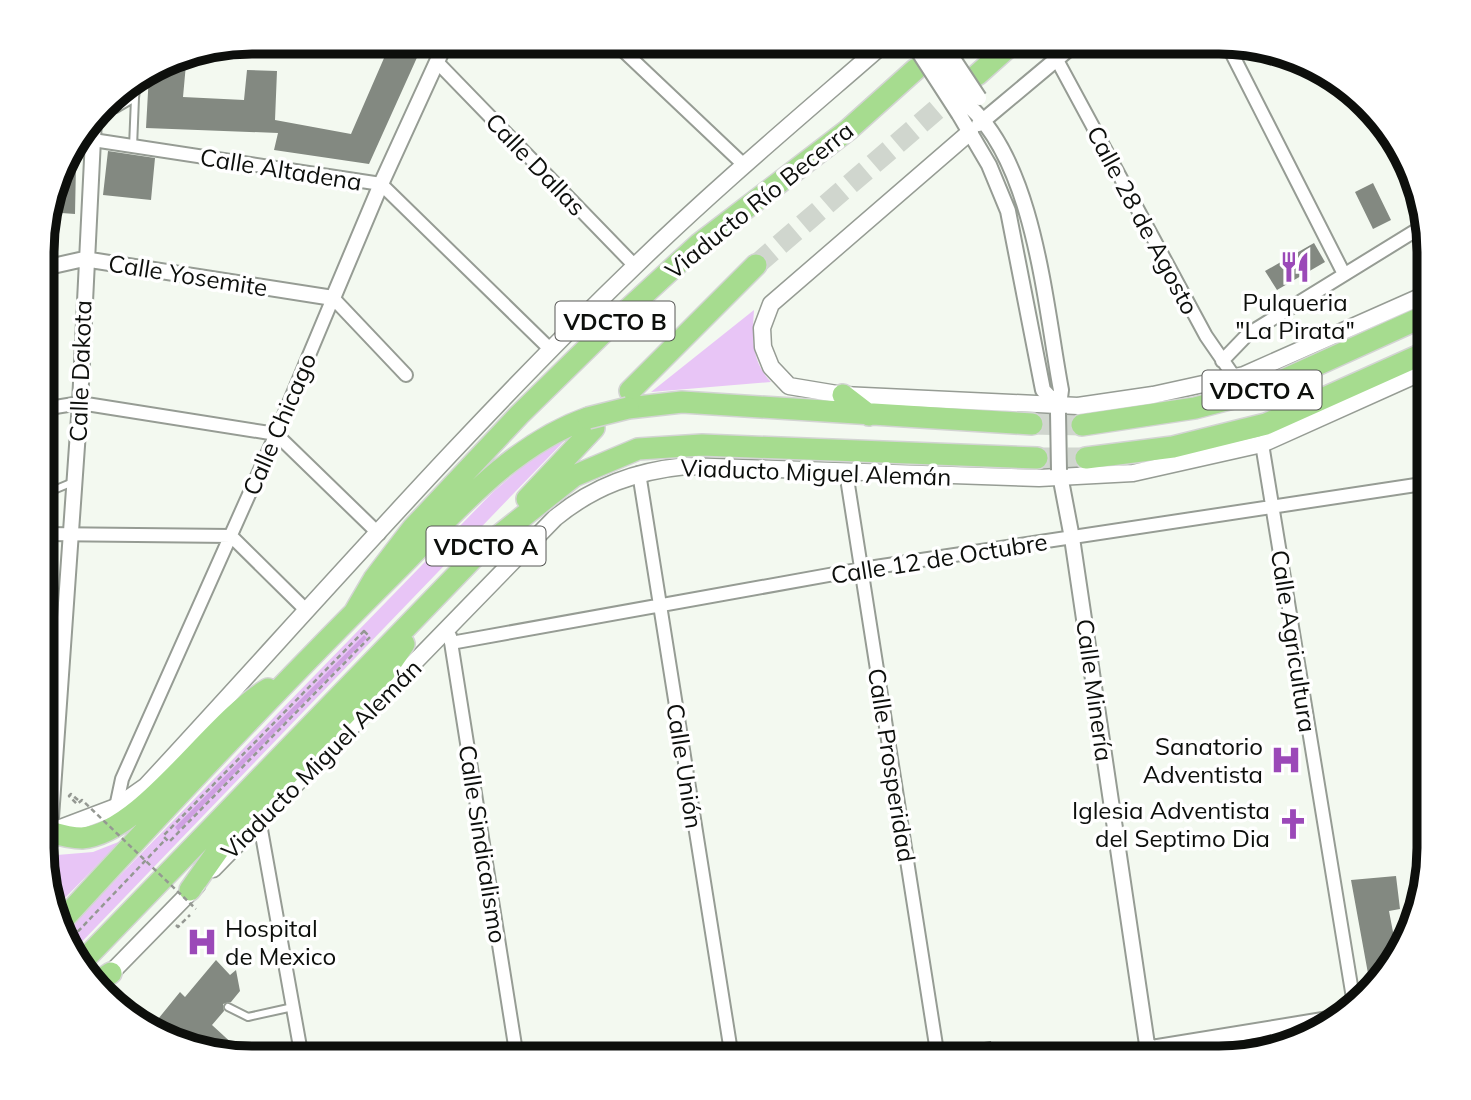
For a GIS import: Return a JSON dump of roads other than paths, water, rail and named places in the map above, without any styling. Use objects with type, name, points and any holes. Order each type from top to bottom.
[{"type":"highway","points":[[977,75],[1000,55]]},
{"type":"highway","name":"Viaducto Río Becerra","points":[[354,613],[373,579],[413,528],[519,415],[613,323],[699,244],[848,130],[916,69]]},
{"type":"highway","name":"Viaducto Río Becerra","points":[[629,399],[756,265]]},
{"type":"highway","name":"VDCTO A","points":[[1082,425],[1195,408],[1257,392],[1417,319]]},
{"type":"highway","name":"VDCTO A","points":[[1086,458],[1173,447],[1266,424],[1417,356]]},
{"type":"highway","points":[[803,410],[836,394],[869,415]]},
{"type":"highway","name":"VDCTO A","points":[[67,916],[354,613],[516,456],[552,433],[591,423],[629,399],[1032,424]]},
{"type":"highway","points":[[481,550],[591,423]]},
{"type":"highway","name":"Viaducto Miguel Alemán","points":[[87,957],[481,550],[574,476],[638,449],[702,445],[1037,458]]},
{"type":"highway","points":[[190,890],[226,839],[384,673],[423,612]]},
{"type":"highway","points":[[55,835],[74,838],[90,836],[128,817],[236,712],[260,694],[289,679]]},
{"type":"main road","points":[[55,830],[116,807],[146,786],[551,350],[635,266],[744,165],[871,55]]},
{"type":"main road","points":[[970,132],[776,298],[767,312],[762,328],[763,347],[777,375],[789,386],[836,394],[1058,409],[1097,404],[1235,378],[1261,369],[1417,298]]},
{"type":"main road","name":"Viaducto Miguel Alemán","points":[[104,979],[190,890],[450,636],[566,509],[608,484],[639,474],[686,466],[846,472],[1133,473],[1262,444],[1417,374]]},
{"type":"street","name":"Calle Chicago","points":[[116,807],[122,779],[276,434],[381,184],[441,54]]},
{"type":"street","points":[[627,54],[744,165]]},
{"type":"street","name":"Calle Minería","points":[[927,55],[984,120],[1019,187],[1029,219],[1061,390],[1058,409],[1059,474],[1072,538],[1147,1046]]},
{"type":"street","points":[[947,55],[969,106],[1001,106]]},
{"type":"street","points":[[970,132],[1063,55]]},
{"type":"street","points":[[1233,55],[1344,274]]},
{"type":"street","name":"Calle 28 de Agosto","points":[[1057,60],[1206,337],[1235,378]]},
{"type":"street","name":"Calle Dallas","points":[[437,62],[635,266]]},
{"type":"street","name":"Calle Minería","points":[[969,106],[970,132],[989,165],[1008,211],[1043,390],[1058,409]]},
{"type":"street","name":"Calle Dakota","points":[[55,742],[72,533],[93,135]]},
{"type":"street","name":"Calle Altadena","points":[[89,141],[381,184],[551,350]]},
{"type":"street","points":[[1222,361],[1239,340],[1415,231]]},
{"type":"street","name":"Calle Yosemite","points":[[54,266],[85,259],[332,298]]},
{"type":"street","points":[[332,298],[406,375]]},
{"type":"street","points":[[54,407],[80,403],[276,434],[379,534]]},
{"type":"street","name":"Calle Agricultura","points":[[1262,444],[1351,995]]},
{"type":"street","name":"Calle Prosperidad","points":[[846,472],[936,1046]]},
{"type":"street","name":"Calle Unión","points":[[639,474],[730,1046]]},
{"type":"street","name":"Calle 12 de Octubre","points":[[450,636],[862,569],[1417,485]]},
{"type":"street","points":[[54,534],[231,536],[307,611]]},
{"type":"street","name":"Calle Sindicalismo","points":[[450,636],[515,1045]]},
{"type":"street","points":[[260,824],[300,1045]]},
{"type":"street","points":[[1186,1046],[1310,1023]]},
{"type":"lane","points":[[133,146],[136,93]]},
{"type":"lane","points":[[116,109],[135,98]]},
{"type":"lane","points":[[54,490],[75,481]]},
{"type":"lane","points":[[55,645],[64,646]]},
{"type":"lane","points":[[228,1007],[248,1017],[293,1007]]},
{"type":"tunnel","points":[[756,265],[964,86]]},
{"type":"tunnel","points":[[1032,424],[1082,425]]},
{"type":"tunnel","points":[[1037,458],[1086,458]]},
{"type":"place","name":"Pulqueria \"La Pirata\"","points":[[1295,267]]},
{"type":"place","name":"Sanatorio Adventista","points":[[1286,760]]},
{"type":"place","name":"Iglesia Adventista del Septimo Dia","points":[[1293,824]]},
{"type":"place","name":"Hospital de Mexico","points":[[202,942]]}]
